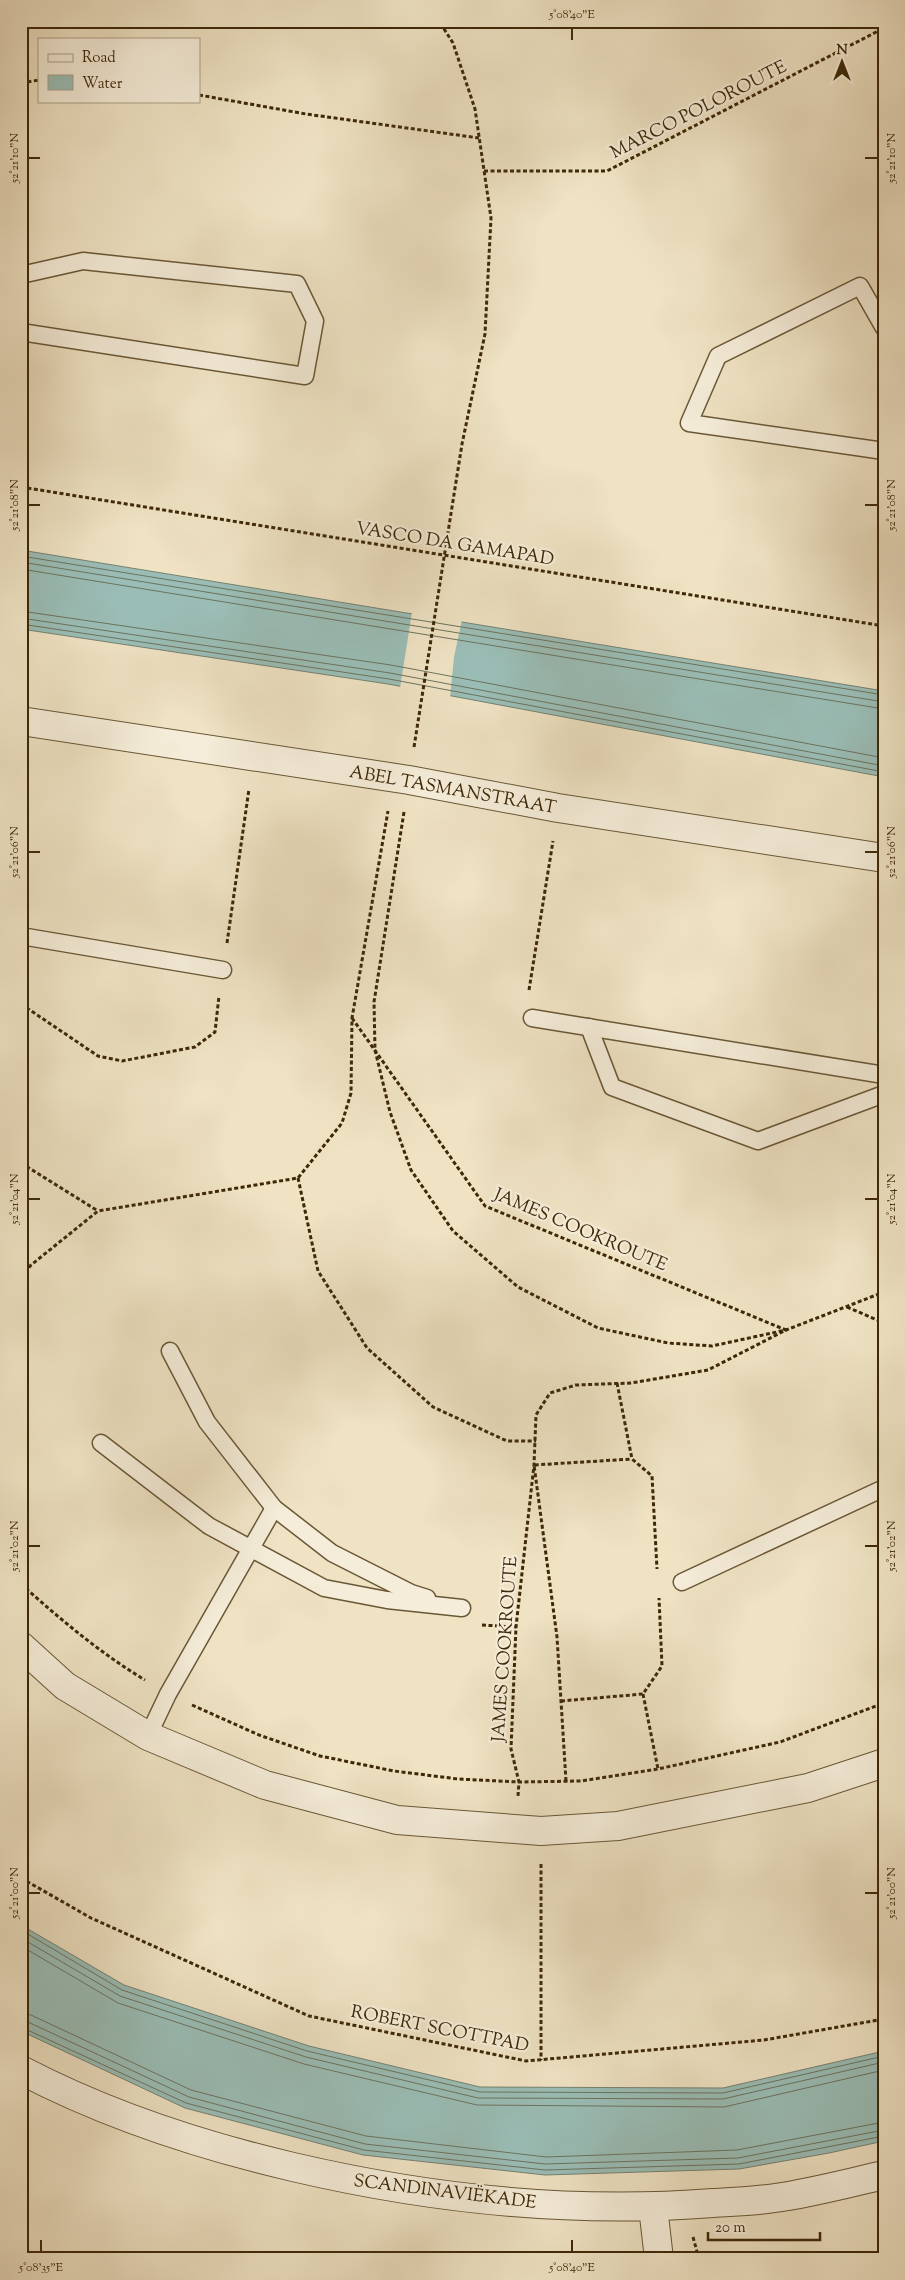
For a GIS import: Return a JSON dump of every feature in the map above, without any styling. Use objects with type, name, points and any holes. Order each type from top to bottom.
[{"type":"street","name":"ABEL TASMANSTRAAT","points":[[21,721],[401,779],[558,808],[884,858]]},
{"type":"street","points":[[21,1646],[65,1686],[148,1736],[265,1785],[397,1820],[528,1830],[618,1826],[808,1788],[884,1763]]},
{"type":"street","name":"SCANDINAVIËKADE","points":[[21,2070],[57,2089],[177,2136],[260,2159],[364,2184],[443,2195],[601,2207],[653,2206],[775,2198],[884,2175]]},
{"type":"street","points":[[653,2206],[659,2259]]},
{"type":"lane","points":[[21,274],[83,261],[297,284],[315,321],[305,376],[21,332]]},
{"type":"lane","points":[[884,328],[860,286],[718,356],[688,422],[884,451]]},
{"type":"lane","points":[[21,936],[223,970]]},
{"type":"lane","points":[[532,1018],[884,1075]]},
{"type":"lane","points":[[589,1027],[612,1086],[758,1141],[884,1094]]},
{"type":"lane","points":[[101,1443],[209,1526],[324,1588],[387,1600],[462,1608],[411,1593],[332,1553],[274,1508],[207,1422],[170,1351]]},
{"type":"lane","points":[[682,1582],[884,1488]]},
{"type":"lane","points":[[148,1736],[168,1694],[274,1508]]},
{"type":"path","points":[[414,746],[443,576],[462,444],[485,334],[491,218],[475,109],[453,43],[439,21]]},
{"type":"path","name":"MARCO POLOROUTE","points":[[484,171],[608,171],[884,28]]},
{"type":"path","points":[[21,83],[38,80]]},
{"type":"path","points":[[200,95],[306,114],[479,138]]},
{"type":"path","name":"VASCO DA GAMAPAD","points":[[21,487],[884,626]]},
{"type":"path","points":[[21,1278],[28,1268],[98,1212],[298,1178],[342,1123],[351,1093],[352,1018],[401,779]]},
{"type":"path","name":"JAMES COOKROUTE","points":[[401,779],[374,1002],[375,1050],[390,1112],[411,1170],[452,1232],[518,1287],[598,1328],[668,1343],[712,1346],[786,1330]]},
{"type":"path","points":[[532,1018],[526,1004],[558,808]]},
{"type":"path","name":"JAMES COOKROUTE","points":[[352,1018],[485,1206],[786,1330]]},
{"type":"path","points":[[21,1163],[98,1212]]},
{"type":"path","points":[[298,1178],[318,1271],[367,1348],[433,1407],[507,1441],[536,1441]]},
{"type":"path","points":[[21,1261],[28,1268]]},
{"type":"path","name":"JAMES COOKROUTE","points":[[541,2060],[528,1830],[511,1749],[516,1627],[534,1465],[536,1415],[550,1393],[576,1384],[631,1383],[708,1370],[786,1330],[884,1292]]},
{"type":"path","points":[[847,1306],[884,1323]]},
{"type":"path","points":[[617,1383],[632,1460],[652,1476],[658,1576]]},
{"type":"path","points":[[566,1781],[557,1637],[534,1465],[632,1460]]},
{"type":"path","points":[[21,1584],[110,1659],[168,1694],[259,1735],[320,1756],[404,1772],[458,1779],[519,1782],[566,1781],[658,1769],[780,1742],[884,1703]]},
{"type":"path","points":[[658,1596],[662,1666],[643,1694],[658,1769]]},
{"type":"path","points":[[561,1701],[643,1694]]},
{"type":"path","name":"ROBERT SCOTTPAD","points":[[21,1878],[92,1918],[309,2016],[526,2061],[764,2040],[884,2019]]},
{"type":"water","points":[[21,550],[884,691],[884,777],[388,684],[21,629]]},
{"type":"water","points":[[21,1925],[124,1985],[309,2046],[480,2087],[723,2088],[884,2051],[884,2141],[739,2169],[545,2175],[363,2155],[185,2108],[21,2031]]},
{"type":"pier","points":[[412,612],[462,620],[454,657],[450,698],[400,688]]}]
